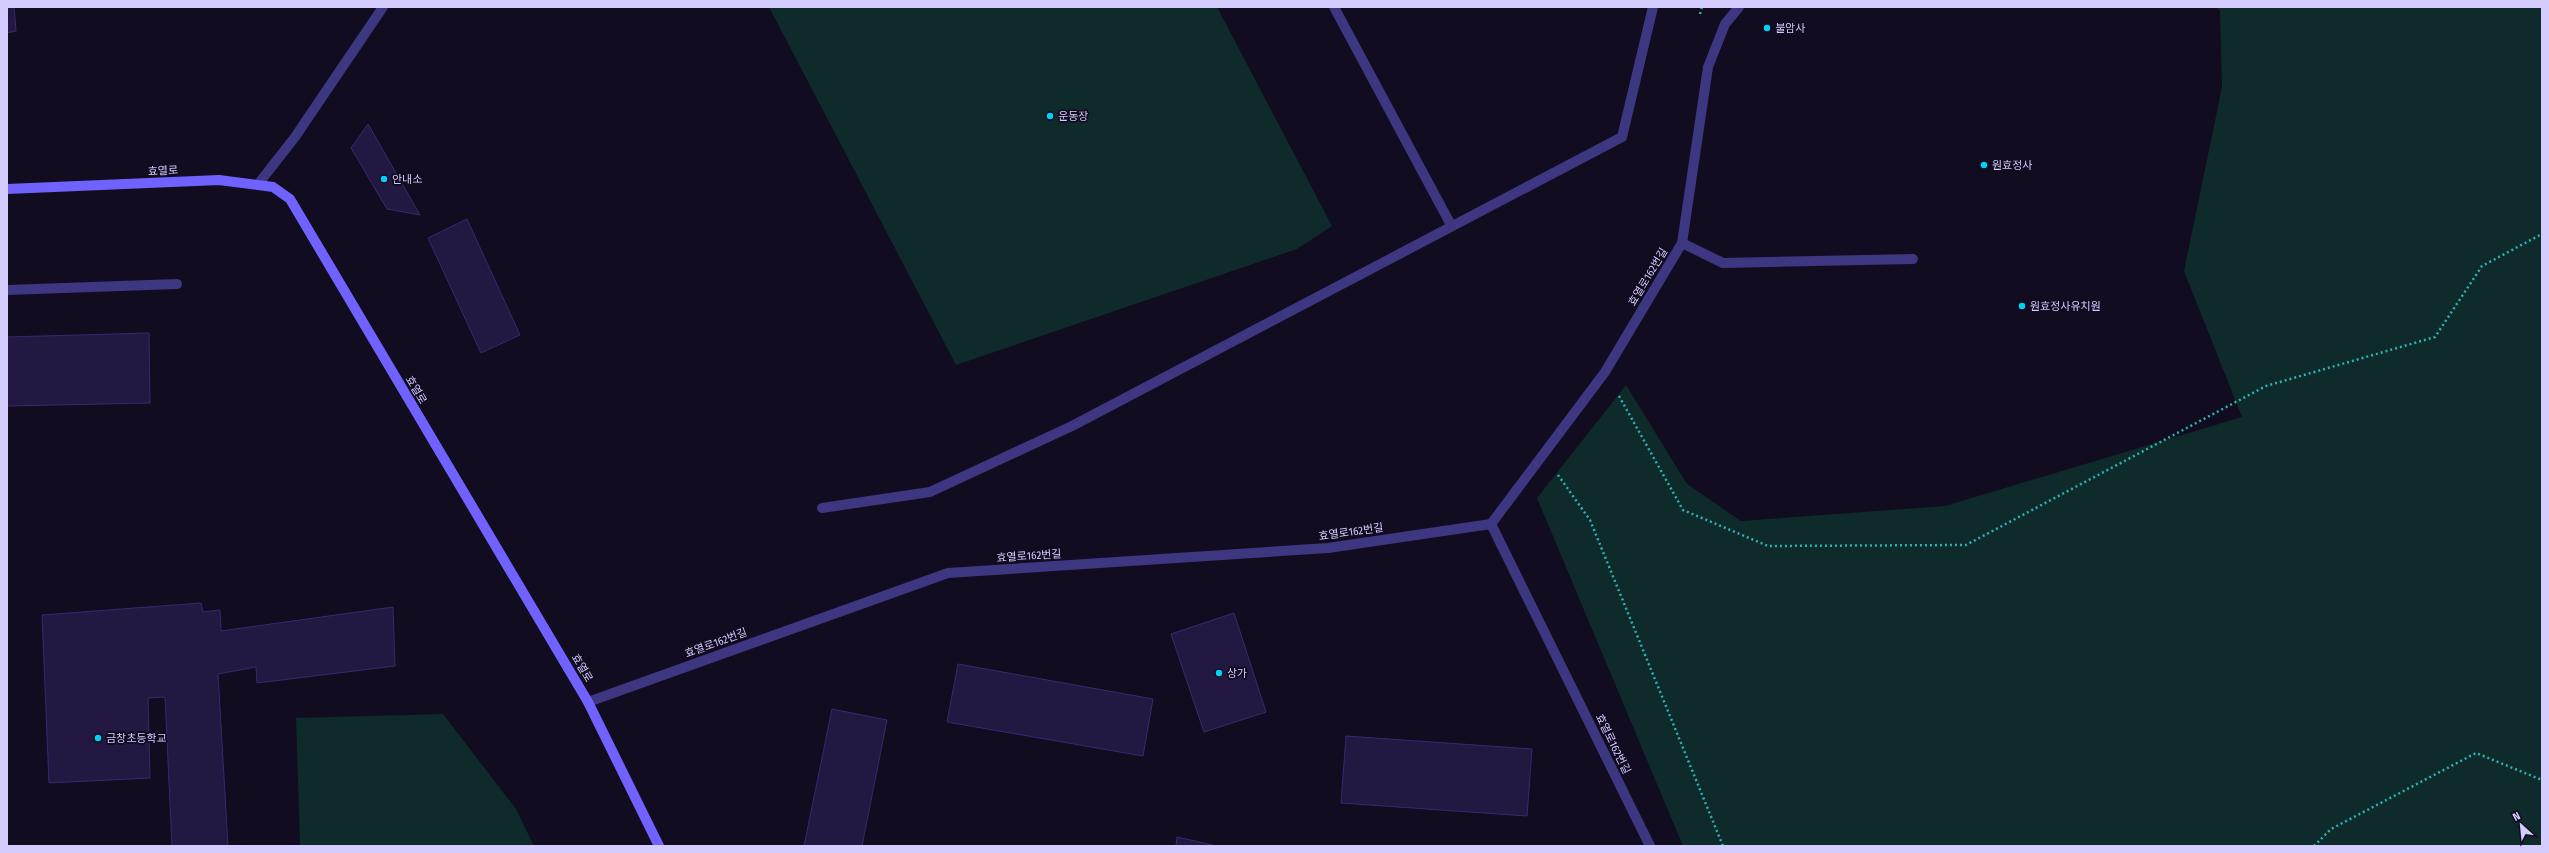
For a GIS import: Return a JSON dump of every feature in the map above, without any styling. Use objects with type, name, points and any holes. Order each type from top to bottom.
[{"type":"main road","name":"효열로","points":[[7,188],[220,180],[259,183],[273,187],[290,199],[588,702],[660,846]]},
{"type":"street","points":[[259,183],[295,137],[383,7]]},
{"type":"street","points":[[1334,7],[1450,225]]},
{"type":"street","points":[[822,508],[930,492],[1072,426],[1450,225],[1622,137],[1653,7]]},
{"type":"street","name":"효열로162번길","points":[[588,702],[948,573],[1328,548],[1491,524],[1605,372],[1682,243],[1708,67],[1725,24],[1739,7]]},
{"type":"street","points":[[1682,243],[1723,263],[1913,259]]},
{"type":"street","points":[[7,290],[177,284]]},
{"type":"street","name":"효열로162번길","points":[[1491,524],[1650,846]]},
{"type":"path","points":[[1605,372],[1683,510],[1768,546],[1966,545],[2266,386],[2435,337],[2482,266],[2542,234]]},
{"type":"path","points":[[1544,453],[1590,520],[1723,846]]},
{"type":"path","points":[[2314,846],[2330,829],[2476,753],[2542,780]]},
{"type":"green space","name":"운동장","points":[[769,7],[1217,7],[1332,226],[1297,249],[956,365]]},
{"type":"green space","points":[[2215,7],[2542,7],[2542,846],[1683,846],[1537,498],[1626,385],[1687,484],[1741,521],[1945,506],[2242,417],[2184,271],[2222,87],[2220,10]]},
{"type":"green space","points":[[443,714],[516,809],[534,846],[300,846],[296,718]]},
{"type":"building","points":[[7,7],[14,7],[16,31],[7,33]]},
{"type":"building","name":"안내소","points":[[368,124],[420,215],[387,209],[351,148]]},
{"type":"building","points":[[467,219],[520,335],[481,353],[428,238]]},
{"type":"building","points":[[149,333],[150,403],[7,406],[7,337]]},
{"type":"building","name":"금창초등학교","points":[[201,603],[203,612],[220,610],[221,631],[393,607],[395,666],[257,683],[256,667],[218,674],[228,846],[172,846],[165,697],[148,698],[150,778],[49,783],[42,615]]},
{"type":"building","name":"상가","points":[[1234,613],[1266,712],[1204,732],[1171,634]]},
{"type":"building","points":[[958,664],[1153,699],[1143,756],[947,722]]},
{"type":"building","points":[[832,709],[887,720],[862,846],[804,846]]},
{"type":"building","points":[[1346,736],[1532,749],[1527,816],[1341,803]]},
{"type":"building","points":[[1177,837],[1217,846],[1176,846]]},
{"type":"place","name":"불암사","points":[[1767,28]]},
{"type":"place","name":"운동장","points":[[1050,116]]},
{"type":"place","name":"원효정사","points":[[1984,165]]},
{"type":"place","name":"안내소","points":[[384,179]]},
{"type":"place","name":"원효정사유치원","points":[[2022,306]]},
{"type":"place","name":"상가","points":[[1219,673]]},
{"type":"place","name":"금창초등학교","points":[[98,738]]}]
